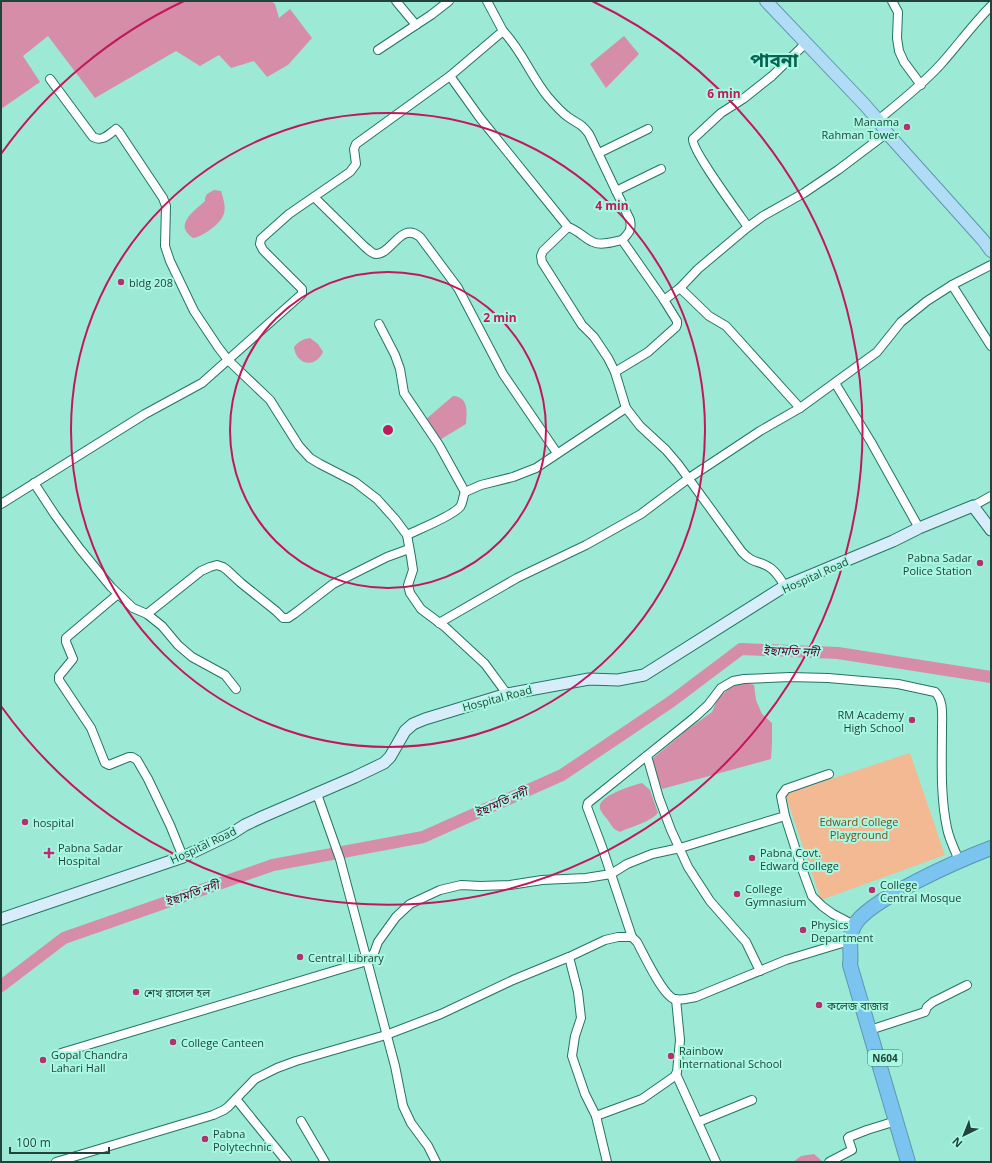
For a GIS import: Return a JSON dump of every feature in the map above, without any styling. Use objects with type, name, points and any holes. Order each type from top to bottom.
[{"type":"highway","name":"N604","points":[[915,1162],[857,964],[852,956],[849,941],[854,925],[863,915],[884,899],[927,877],[991,849]]},
{"type":"highway","name":"N604","points":[[852,956],[850,965],[908,1162]]},
{"type":"main road","points":[[766,1],[878,120],[886,133],[983,240],[991,251]]},
{"type":"main road","points":[[973,506],[991,530]]},
{"type":"main road","name":"Hospital Road","points":[[1,919],[182,857],[231,834],[262,817],[317,794],[384,763],[390,757],[405,731],[413,724],[425,719],[506,694],[589,678],[618,680],[644,675],[785,586],[973,506]]},
{"type":"street","points":[[396,1],[416,25]]},
{"type":"street","points":[[378,50],[450,1]]},
{"type":"street","points":[[450,76],[480,118],[568,227],[575,229],[592,242],[598,243],[622,240],[630,232],[632,228],[630,220],[589,134],[579,123],[566,116],[548,97],[524,61],[517,46],[503,31],[487,1]]},
{"type":"street","points":[[892,1],[898,12],[897,38],[899,51],[904,62],[921,85]]},
{"type":"street","points":[[878,120],[921,85],[964,38],[977,19],[991,6]]},
{"type":"street","points":[[1,504],[145,414],[202,383],[302,294],[302,290],[263,250],[260,242],[268,232],[289,214],[354,168],[356,164],[356,157],[354,148],[356,144],[450,76],[503,31]]},
{"type":"street","points":[[748,227],[692,142],[693,139],[721,113],[743,99],[772,76],[806,43]]},
{"type":"street","points":[[50,79],[94,137],[98,140],[103,139],[116,129],[119,132],[163,198],[166,206],[165,246],[170,261],[194,310],[216,344],[228,360],[270,400],[299,446],[310,458],[355,482],[371,495],[395,519],[407,535],[413,570],[408,585],[410,593],[421,609],[439,623],[484,664],[506,694]]},
{"type":"street","points":[[599,153],[648,128]]},
{"type":"street","points":[[664,300],[680,288],[698,269],[748,227],[763,216],[804,193],[838,170],[886,133]]},
{"type":"street","points":[[616,191],[661,169]]},
{"type":"street","points":[[314,197],[374,254],[384,251],[404,234],[412,233],[420,237],[458,288],[503,374],[557,453]]},
{"type":"street","points":[[568,227],[543,251],[540,256],[542,262],[582,325],[594,338],[608,358],[615,372],[626,408],[640,426],[666,450],[689,478],[742,552],[751,561],[765,565],[774,570],[785,586]]},
{"type":"street","points":[[615,372],[648,352],[678,324],[664,300],[622,240]]},
{"type":"street","points":[[439,623],[518,578],[586,545],[641,514],[689,478],[760,431],[800,408],[877,352],[901,322],[927,301],[991,265]]},
{"type":"street","points":[[952,286],[991,346]]},
{"type":"street","points":[[680,288],[709,316],[726,326],[800,408]]},
{"type":"street","points":[[379,324],[395,355],[400,369],[404,393],[439,445],[465,492],[461,505],[458,508],[443,518],[407,535]]},
{"type":"street","points":[[835,383],[871,442],[919,528]]},
{"type":"street","points":[[465,492],[481,484],[513,476],[536,468],[626,408]]},
{"type":"street","points":[[34,484],[91,564],[118,594],[133,608],[147,614],[162,626],[178,645],[192,657],[225,676],[236,689]]},
{"type":"street","points":[[973,506],[991,496]]},
{"type":"street","points":[[147,614],[201,571],[210,566],[217,565],[228,570],[240,583],[276,610],[283,618],[288,618],[333,584],[387,557],[409,549]]},
{"type":"street","points":[[118,594],[66,638],[66,642],[73,659],[59,676],[59,680],[90,728],[105,763],[109,765],[132,757],[137,760],[148,779],[170,826],[182,857]]},
{"type":"street","points":[[849,941],[786,960],[696,997],[676,999],[668,994],[658,980],[637,942],[632,937],[587,807],[588,803],[695,717],[708,705],[721,688],[733,681],[772,677],[828,678],[898,684],[935,692],[940,700],[942,716],[942,785],[944,811],[947,829],[960,862]]},
{"type":"street","points":[[647,756],[659,798],[671,830],[688,867],[710,900],[746,942],[760,971]]},
{"type":"street","points":[[829,774],[786,789],[781,796],[785,816],[812,896],[827,910],[854,925]]},
{"type":"street","points":[[317,794],[340,859],[395,1066],[403,1106],[411,1123],[428,1146],[436,1162]]},
{"type":"street","points":[[61,1053],[367,961],[374,953],[378,942],[396,917],[410,904],[440,890],[461,885],[510,885],[542,880],[586,878],[611,874],[627,864],[652,854],[680,848],[785,816]]},
{"type":"street","points":[[56,1162],[213,1115],[224,1110],[255,1079],[277,1068],[386,1035],[441,1014],[513,980],[569,957],[605,940],[618,937],[632,937]]},
{"type":"street","points":[[569,957],[578,992],[581,1018],[574,1039],[572,1056],[585,1094],[596,1116],[606,1162]]},
{"type":"street","points":[[876,1028],[925,1012],[927,1007],[933,1002],[967,985]]},
{"type":"street","points":[[676,999],[680,1040],[676,1074],[716,1162]]},
{"type":"street","points":[[596,1116],[642,1099],[669,1081],[676,1074]]},
{"type":"street","points":[[236,1099],[287,1162]]},
{"type":"street","points":[[698,1122],[752,1100]]},
{"type":"street","points":[[301,1121],[325,1162]]},
{"type":"street","points":[[829,1162],[852,1150],[849,1137],[896,1121]]},
{"type":"green space","name":"Edward College Playground","points":[[910,753],[945,855],[821,900],[785,794]]},
{"type":"shaded area","points":[[1,1],[271,1],[275,4],[279,18],[290,9],[312,38],[288,65],[267,77],[254,61],[231,68],[219,55],[200,66],[176,51],[95,98],[48,36],[23,56],[40,82],[1,109]]},
{"type":"shaded area","points":[[624,36],[639,54],[606,88],[590,64]]},
{"type":"shaded area","points":[[214,190],[221,191],[225,206],[223,216],[210,230],[193,238],[187,233],[185,228],[187,218],[205,201],[207,194]]},
{"type":"shaded area","points":[[310,338],[318,344],[323,352],[315,361],[306,363],[298,358],[294,347],[301,341]]},
{"type":"shaded area","points":[[453,396],[462,399],[466,406],[466,424],[438,441],[425,420]]},
{"type":"shaded area","points":[[743,682],[754,685],[756,700],[762,714],[772,723],[771,759],[662,789],[651,760],[687,730],[712,712],[718,698],[732,686]]},
{"type":"shaded area","points":[[642,783],[650,790],[658,813],[645,822],[620,832],[615,830],[600,809],[602,801],[625,788]]},
{"type":"shaded area","points":[[814,1154],[823,1162],[793,1162],[801,1156]]},
{"type":"waterway","name":"ইছামতি নদী","points":[[1,986],[64,938],[273,865],[423,837],[562,775],[672,701],[741,649],[838,653],[991,677]]},
{"type":"place","name":"Manama Rahman Tower","points":[[907,127]]},
{"type":"place","name":"bldg 208","points":[[121,282]]},
{"type":"place","name":"Pabna Sadar Police Station","points":[[980,563]]},
{"type":"place","name":"RM Academy High School","points":[[912,720]]},
{"type":"place","name":"hospital","points":[[25,822]]},
{"type":"place","name":"Pabna Sadar Hospital","points":[[49,853]]},
{"type":"place","name":"Pabna Covt. Edward College","points":[[752,858]]},
{"type":"place","name":"College Central Mosque","points":[[872,890]]},
{"type":"place","name":"College Gymnasium","points":[[737,894]]},
{"type":"place","name":"Physics Department","points":[[803,930]]},
{"type":"place","name":"Central Library","points":[[300,957]]},
{"type":"place","name":"শেখ রাসেল হল","points":[[136,992]]},
{"type":"place","name":"কলেজ বাজার","points":[[819,1005]]},
{"type":"place","name":"College Canteen","points":[[173,1042]]},
{"type":"place","name":"Rainbow International School","points":[[671,1056]]},
{"type":"place","name":"Gopal Chandra Lahari Hall","points":[[43,1060]]},
{"type":"place","name":"Pabna Polytechnic","points":[[205,1139]]},
{"type":"district","name":"পাবনা","points":[[774,60]]}]
